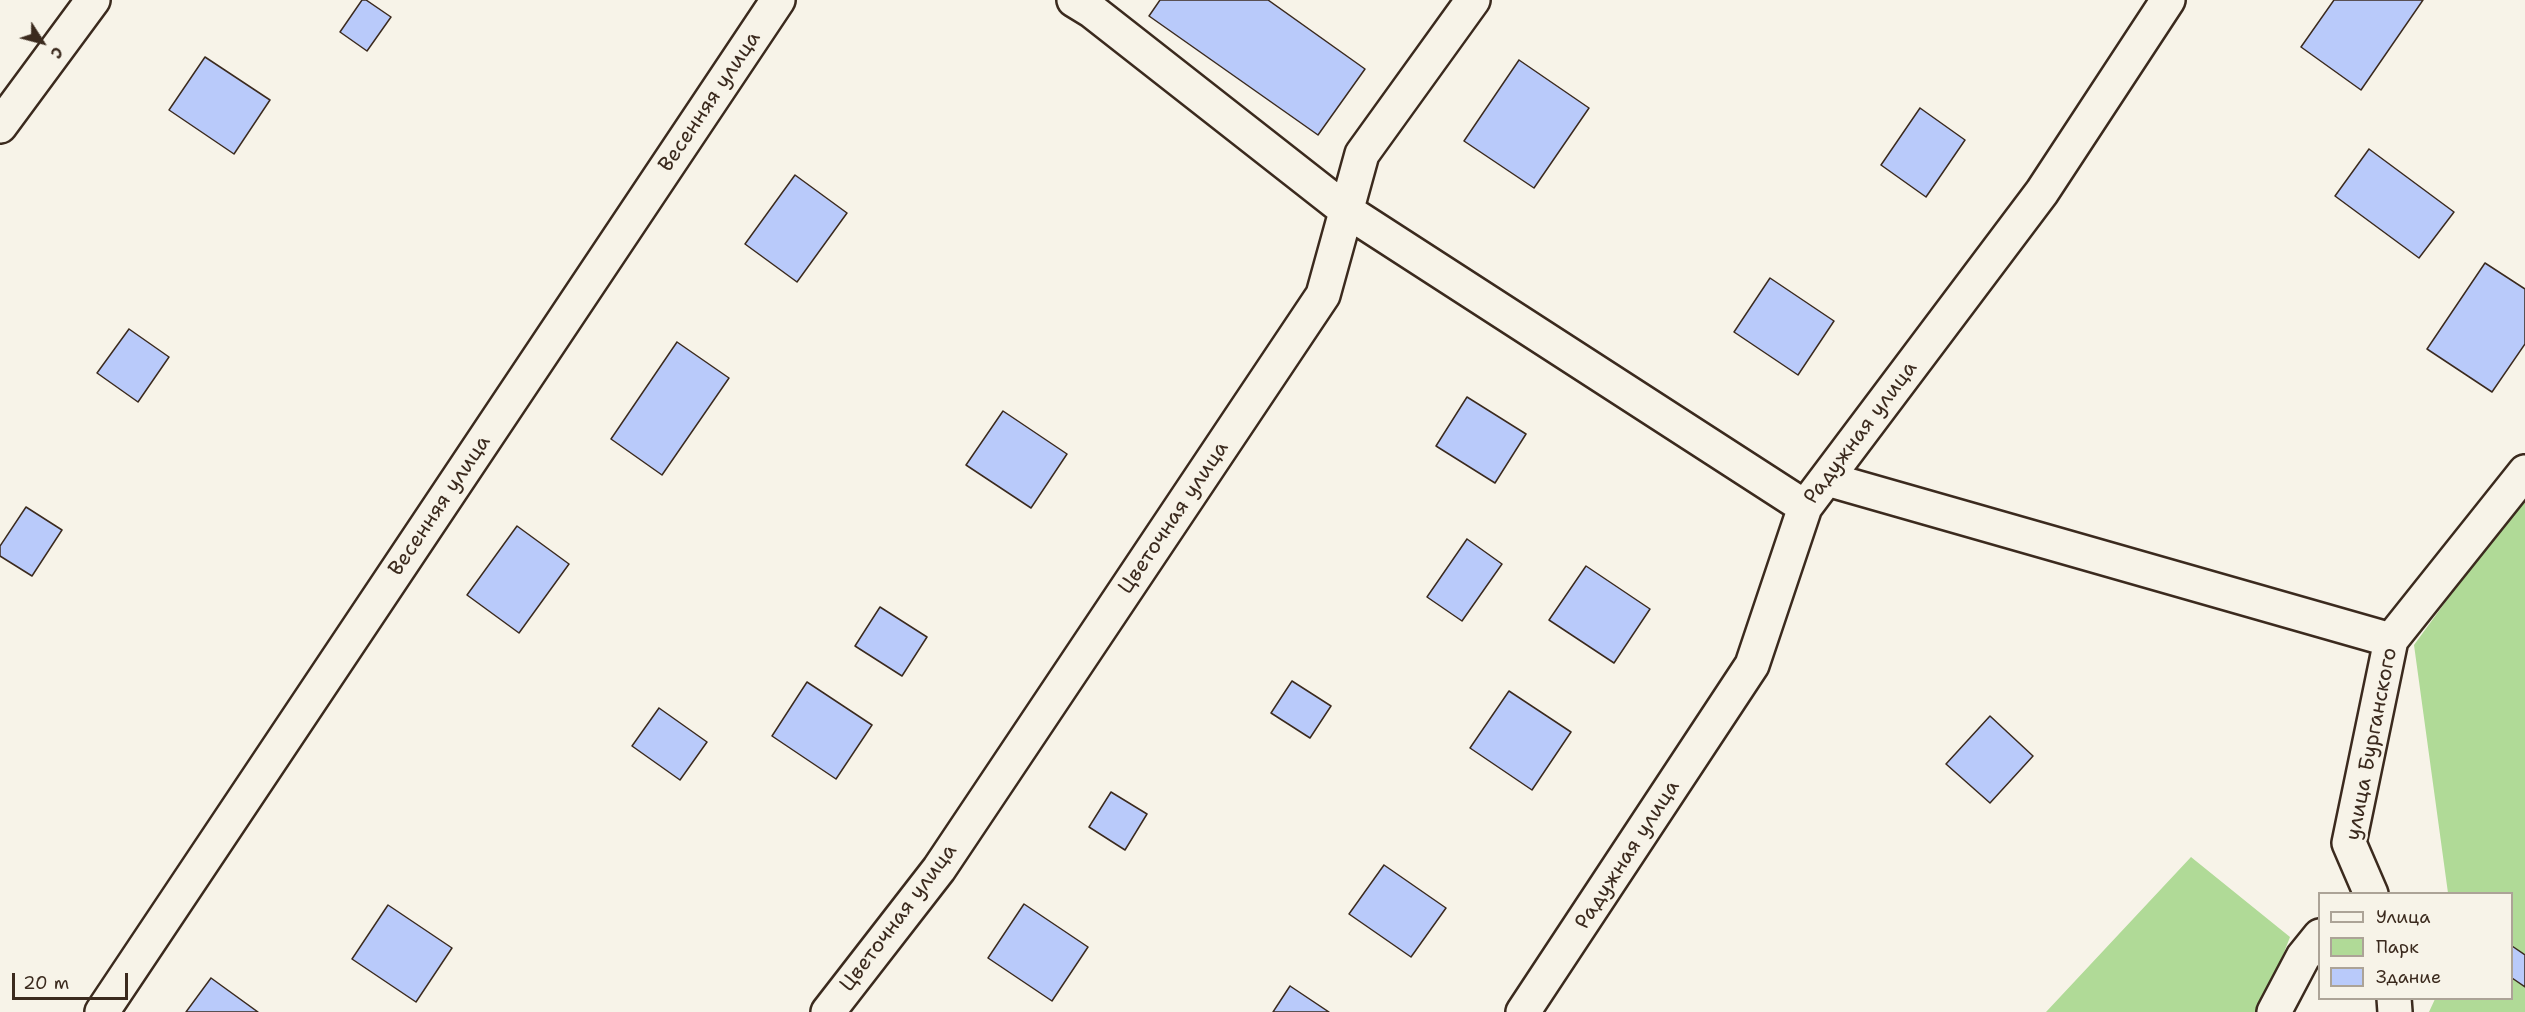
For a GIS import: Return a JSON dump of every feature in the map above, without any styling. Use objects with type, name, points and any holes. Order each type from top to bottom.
[{"type":"street","points":[[0,126],[93,0]]},
{"type":"street","name":"Весенняя улица","points":[[102,1012],[777,0]]},
{"type":"street","points":[[1074,0],[1092,10],[1347,211],[1804,507]]},
{"type":"street","name":"Цветочная улица","points":[[828,1012],[939,869],[1323,295],[1362,154],[1473,0]]},
{"type":"street","name":"Радужная улица","points":[[1523,1012],[1752,665],[1804,507],[2042,192],[2168,0]]},
{"type":"street","name":"улица Бурганского","points":[[2363,889],[2349,843],[2391,640],[2525,472]]},
{"type":"street","points":[[1827,479],[2391,640]]},
{"type":"street","points":[[2274,1012],[2303,957],[2318,937]]},
{"type":"green space","points":[[2525,493],[2525,1012],[2429,1012],[2435,1000],[2513,1000],[2513,892],[2448,892],[2414,645]]},
{"type":"green space","points":[[2191,857],[2290,937],[2261,1012],[2046,1012]]},
{"type":"building","points":[[362,0],[366,0],[391,17],[367,51],[340,32]]},
{"type":"building","points":[[1160,0],[1268,0],[1365,69],[1318,135],[1149,16]]},
{"type":"building","points":[[2334,0],[2423,0],[2361,90],[2301,47]]},
{"type":"building","points":[[205,57],[270,100],[234,154],[169,110]]},
{"type":"building","points":[[1519,60],[1589,108],[1534,188],[1464,141]]},
{"type":"building","points":[[1920,108],[1965,140],[1926,197],[1881,165]]},
{"type":"building","points":[[2369,149],[2454,212],[2419,258],[2335,196]]},
{"type":"building","points":[[795,175],[847,213],[797,282],[745,244]]},
{"type":"building","points":[[2485,263],[2525,289],[2525,344],[2492,392],[2427,349]]},
{"type":"building","points":[[1770,278],[1834,321],[1798,375],[1734,332]]},
{"type":"building","points":[[129,329],[169,357],[138,402],[97,373]]},
{"type":"building","points":[[677,342],[729,378],[662,475],[611,439]]},
{"type":"building","points":[[1467,397],[1526,434],[1495,483],[1436,446]]},
{"type":"building","points":[[1003,411],[1067,454],[1031,508],[966,465]]},
{"type":"building","points":[[26,507],[62,530],[32,576],[0,556],[0,546]]},
{"type":"building","points":[[517,526],[569,564],[519,633],[467,595]]},
{"type":"building","points":[[1467,539],[1502,564],[1462,621],[1427,597]]},
{"type":"building","points":[[1586,566],[1650,609],[1614,663],[1549,620]]},
{"type":"building","points":[[880,607],[927,637],[902,676],[855,646]]},
{"type":"building","points":[[1292,681],[1331,706],[1310,738],[1271,713]]},
{"type":"building","points":[[807,682],[872,725],[836,779],[772,736]]},
{"type":"building","points":[[1509,691],[1571,732],[1532,790],[1470,748]]},
{"type":"building","points":[[659,708],[707,742],[680,780],[632,746]]},
{"type":"building","points":[[1990,716],[2033,756],[1990,803],[1946,764]]},
{"type":"building","points":[[1111,792],[1147,814],[1125,850],[1089,827]]},
{"type":"building","points":[[1384,865],[1446,908],[1411,957],[1349,914]]},
{"type":"building","points":[[1024,904],[1088,947],[1052,1001],[988,958]]},
{"type":"building","points":[[388,905],[452,948],[416,1002],[352,959]]},
{"type":"building","points":[[2513,947],[2525,955],[2525,987],[2513,979]]},
{"type":"building","points":[[211,978],[258,1012],[186,1012]]},
{"type":"building","points":[[1290,986],[1329,1012],[1273,1012]]}]
